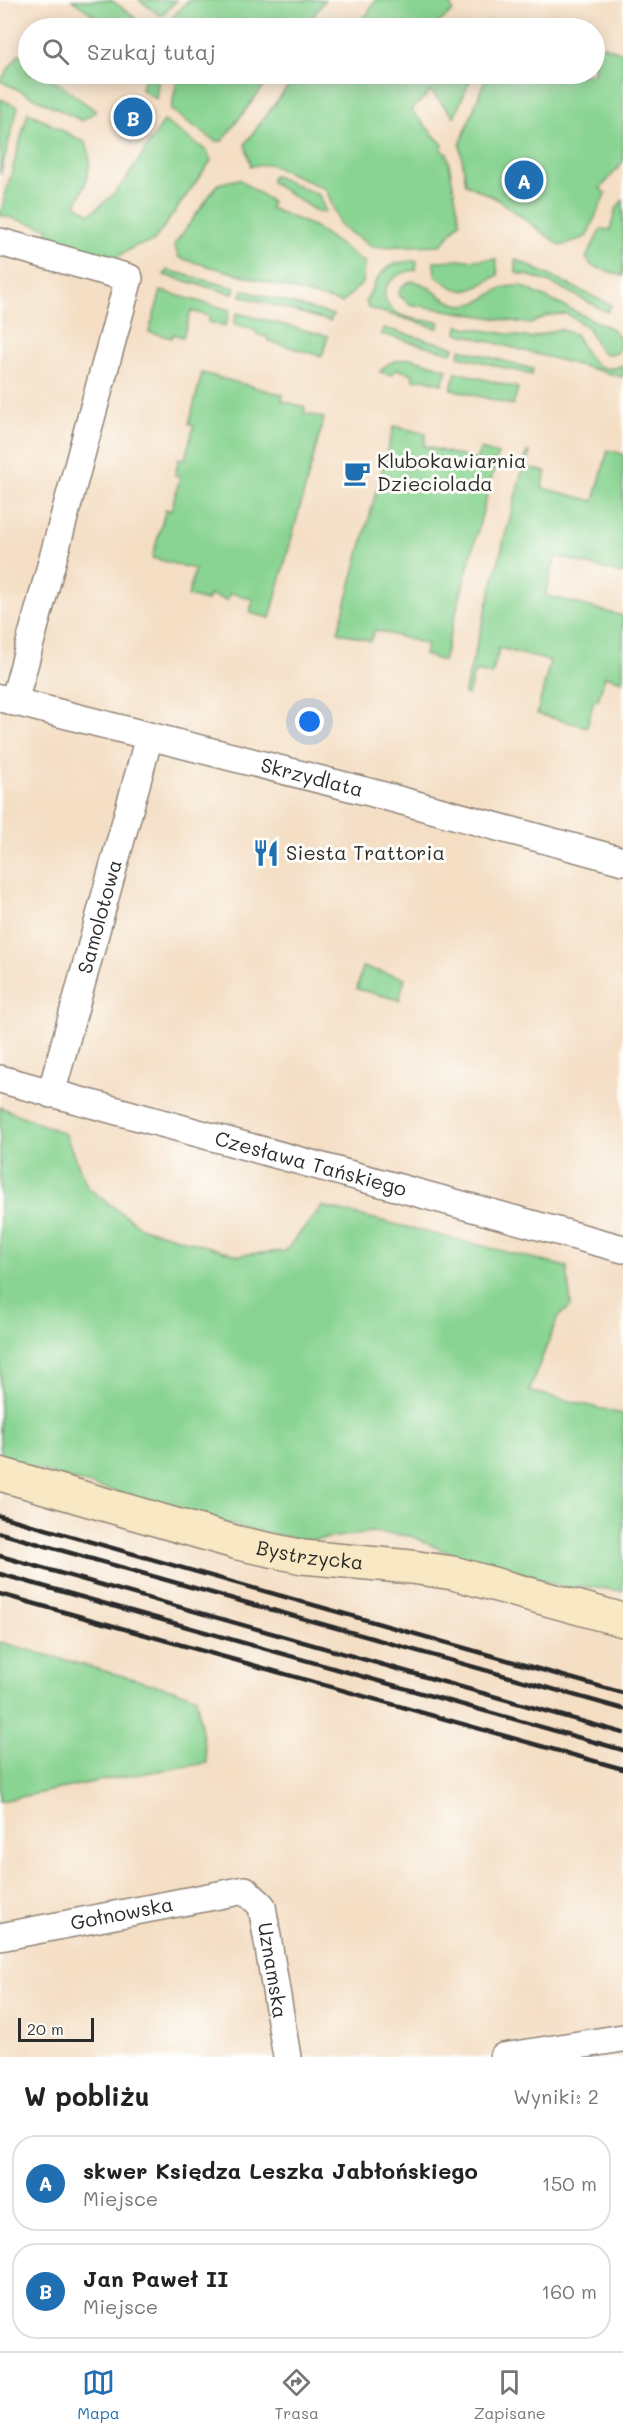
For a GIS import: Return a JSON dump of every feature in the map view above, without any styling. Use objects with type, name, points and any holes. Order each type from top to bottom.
[{"type":"street","points":[[0,242],[129,278],[7,700]]},
{"type":"street","name":"Skrzydlata","points":[[7,700],[373,793],[623,861]]},
{"type":"street","name":"Samolotowa","points":[[51,1094],[149,736]]},
{"type":"street","name":"Czesława Tańskiego","points":[[0,1079],[623,1249]]},
{"type":"street","name":"Bystrzycka","points":[[0,1474],[238,1543],[303,1557],[453,1573],[623,1620]]},
{"type":"street","name":"Gołnowska","points":[[0,1937],[245,1890]]},
{"type":"street","name":"Uznamska","points":[[245,1890],[262,1906],[287,2057]]},
{"type":"street","points":[[503,2057],[623,2038]]},
{"type":"green space","points":[[72,0],[111,0],[135,18],[98,18]]},
{"type":"green space","points":[[139,0],[177,0],[161,16]]},
{"type":"green space","points":[[189,0],[325,0],[312,18],[172,18]]},
{"type":"green space","points":[[375,0],[448,0],[453,11],[444,18],[362,18],[367,15]]},
{"type":"green space","points":[[605,47],[623,53],[623,162],[600,189],[606,193],[586,237],[561,246],[497,199],[466,184],[460,145],[483,84],[605,84]]},
{"type":"green space","points":[[18,55],[18,84],[59,84],[96,111],[82,121],[0,81]]},
{"type":"green space","points":[[143,84],[158,84],[156,99],[141,89]]},
{"type":"green space","points":[[176,84],[265,84],[222,141],[215,141],[171,110]]},
{"type":"green space","points":[[469,84],[454,117],[431,91],[411,110],[443,145],[441,150],[447,153],[460,222],[441,245],[373,247],[341,227],[326,189],[269,164],[251,166],[245,144],[289,85]]},
{"type":"green space","points":[[0,99],[18,107],[0,175]]},
{"type":"green space","points":[[28,112],[86,143],[89,150],[89,166],[83,190],[76,204],[90,214],[114,194],[127,178],[164,121],[207,151],[211,161],[153,242],[135,246],[111,261],[43,246],[48,228],[0,215]]},
{"type":"green space","points":[[273,175],[319,195],[325,211],[319,213],[271,182]]},
{"type":"green space","points":[[239,179],[272,202],[270,208],[313,226],[364,262],[363,282],[342,303],[179,258],[174,245],[218,184]]},
{"type":"green space","points":[[623,200],[623,276],[592,266],[586,258],[601,229],[610,230],[616,209]]},
{"type":"green space","points":[[496,259],[498,275],[473,289],[453,288],[435,275],[434,261]]},
{"type":"green space","points":[[515,259],[611,305],[607,312],[551,283],[516,273]]},
{"type":"green space","points":[[417,261],[416,270],[402,273],[390,281],[386,287],[386,300],[390,307],[400,315],[440,322],[438,328],[368,308],[366,301],[384,271],[397,263]]},
{"type":"green space","points":[[167,270],[235,288],[233,294],[164,275]]},
{"type":"green space","points":[[412,281],[426,286],[448,301],[463,305],[478,302],[502,288],[521,286],[612,329],[620,340],[619,350],[617,353],[606,354],[599,349],[588,328],[567,314],[549,315],[530,324],[409,304],[399,295],[400,289]]},
{"type":"green space","points":[[243,290],[333,315],[330,321],[241,296]]},
{"type":"green space","points":[[161,291],[230,310],[225,326],[208,322],[210,316],[191,311],[183,337],[173,334],[172,338],[149,332]]},
{"type":"green space","points":[[237,313],[328,336],[322,356],[268,341],[268,337],[259,335],[252,329],[234,324]]},
{"type":"green space","points":[[458,326],[531,338],[559,329],[575,334],[588,356],[598,366],[613,368],[623,365],[623,377],[457,333]]},
{"type":"green space","points":[[383,328],[454,347],[452,353],[381,334]]},
{"type":"green space","points":[[460,349],[533,369],[532,375],[459,356]]},
{"type":"green space","points":[[411,358],[447,369],[442,384],[424,379],[413,380],[413,374],[396,369],[392,375],[380,372],[390,363]]},
{"type":"green space","points":[[456,372],[518,388],[513,405],[451,389]]},
{"type":"green space","points":[[202,373],[283,395],[282,401],[305,407],[304,413],[324,418],[270,618],[250,613],[253,599],[230,593],[227,600],[209,595],[207,601],[188,596],[195,569],[152,558],[166,509],[171,511],[180,477],[175,475],[179,458],[185,459],[194,425],[189,424]]},
{"type":"green space","points":[[394,426],[426,434],[424,446],[476,460],[480,449],[498,454],[443,661],[424,655],[427,644],[374,630],[371,641],[338,632]]},
{"type":"green space","points":[[608,450],[623,454],[623,574],[556,556],[545,595],[623,616],[623,681],[605,676],[598,700],[594,700],[587,727],[537,714],[550,661],[499,648],[492,675],[475,671],[468,695],[464,694],[527,452],[530,452],[526,467],[546,472],[542,488],[594,501]]},
{"type":"green space","points":[[362,967],[405,978],[399,1000],[357,989]]},
{"type":"green space","points":[[0,1107],[65,1134],[88,1188],[142,1228],[238,1255],[285,1251],[322,1206],[567,1267],[571,1306],[558,1317],[529,1391],[623,1414],[623,1591],[578,1586],[576,1590],[463,1559],[411,1536],[372,1532],[307,1541],[238,1527],[0,1459]]},
{"type":"green space","points":[[0,1642],[196,1696],[207,1763],[109,1779],[0,1801]]},
{"type":"railway","points":[[0,1516],[623,1693]]},
{"type":"railway","points":[[0,1533],[623,1709]]},
{"type":"railway","points":[[0,1556],[623,1733]]},
{"type":"railway","points":[[0,1574],[623,1750]]},
{"type":"railway","points":[[0,1594],[623,1769]]},
{"type":"place","name":"Jan Paweł II","points":[[133,117]]},
{"type":"place","name":"skwer Księdza Leszka Jabłońskiego","points":[[524,180]]},
{"type":"place","name":"Klubokawiarnia Dzieciolada","points":[[357,473]]},
{"type":"place","name":"Siesta Trattoria","points":[[266,853]]}]
